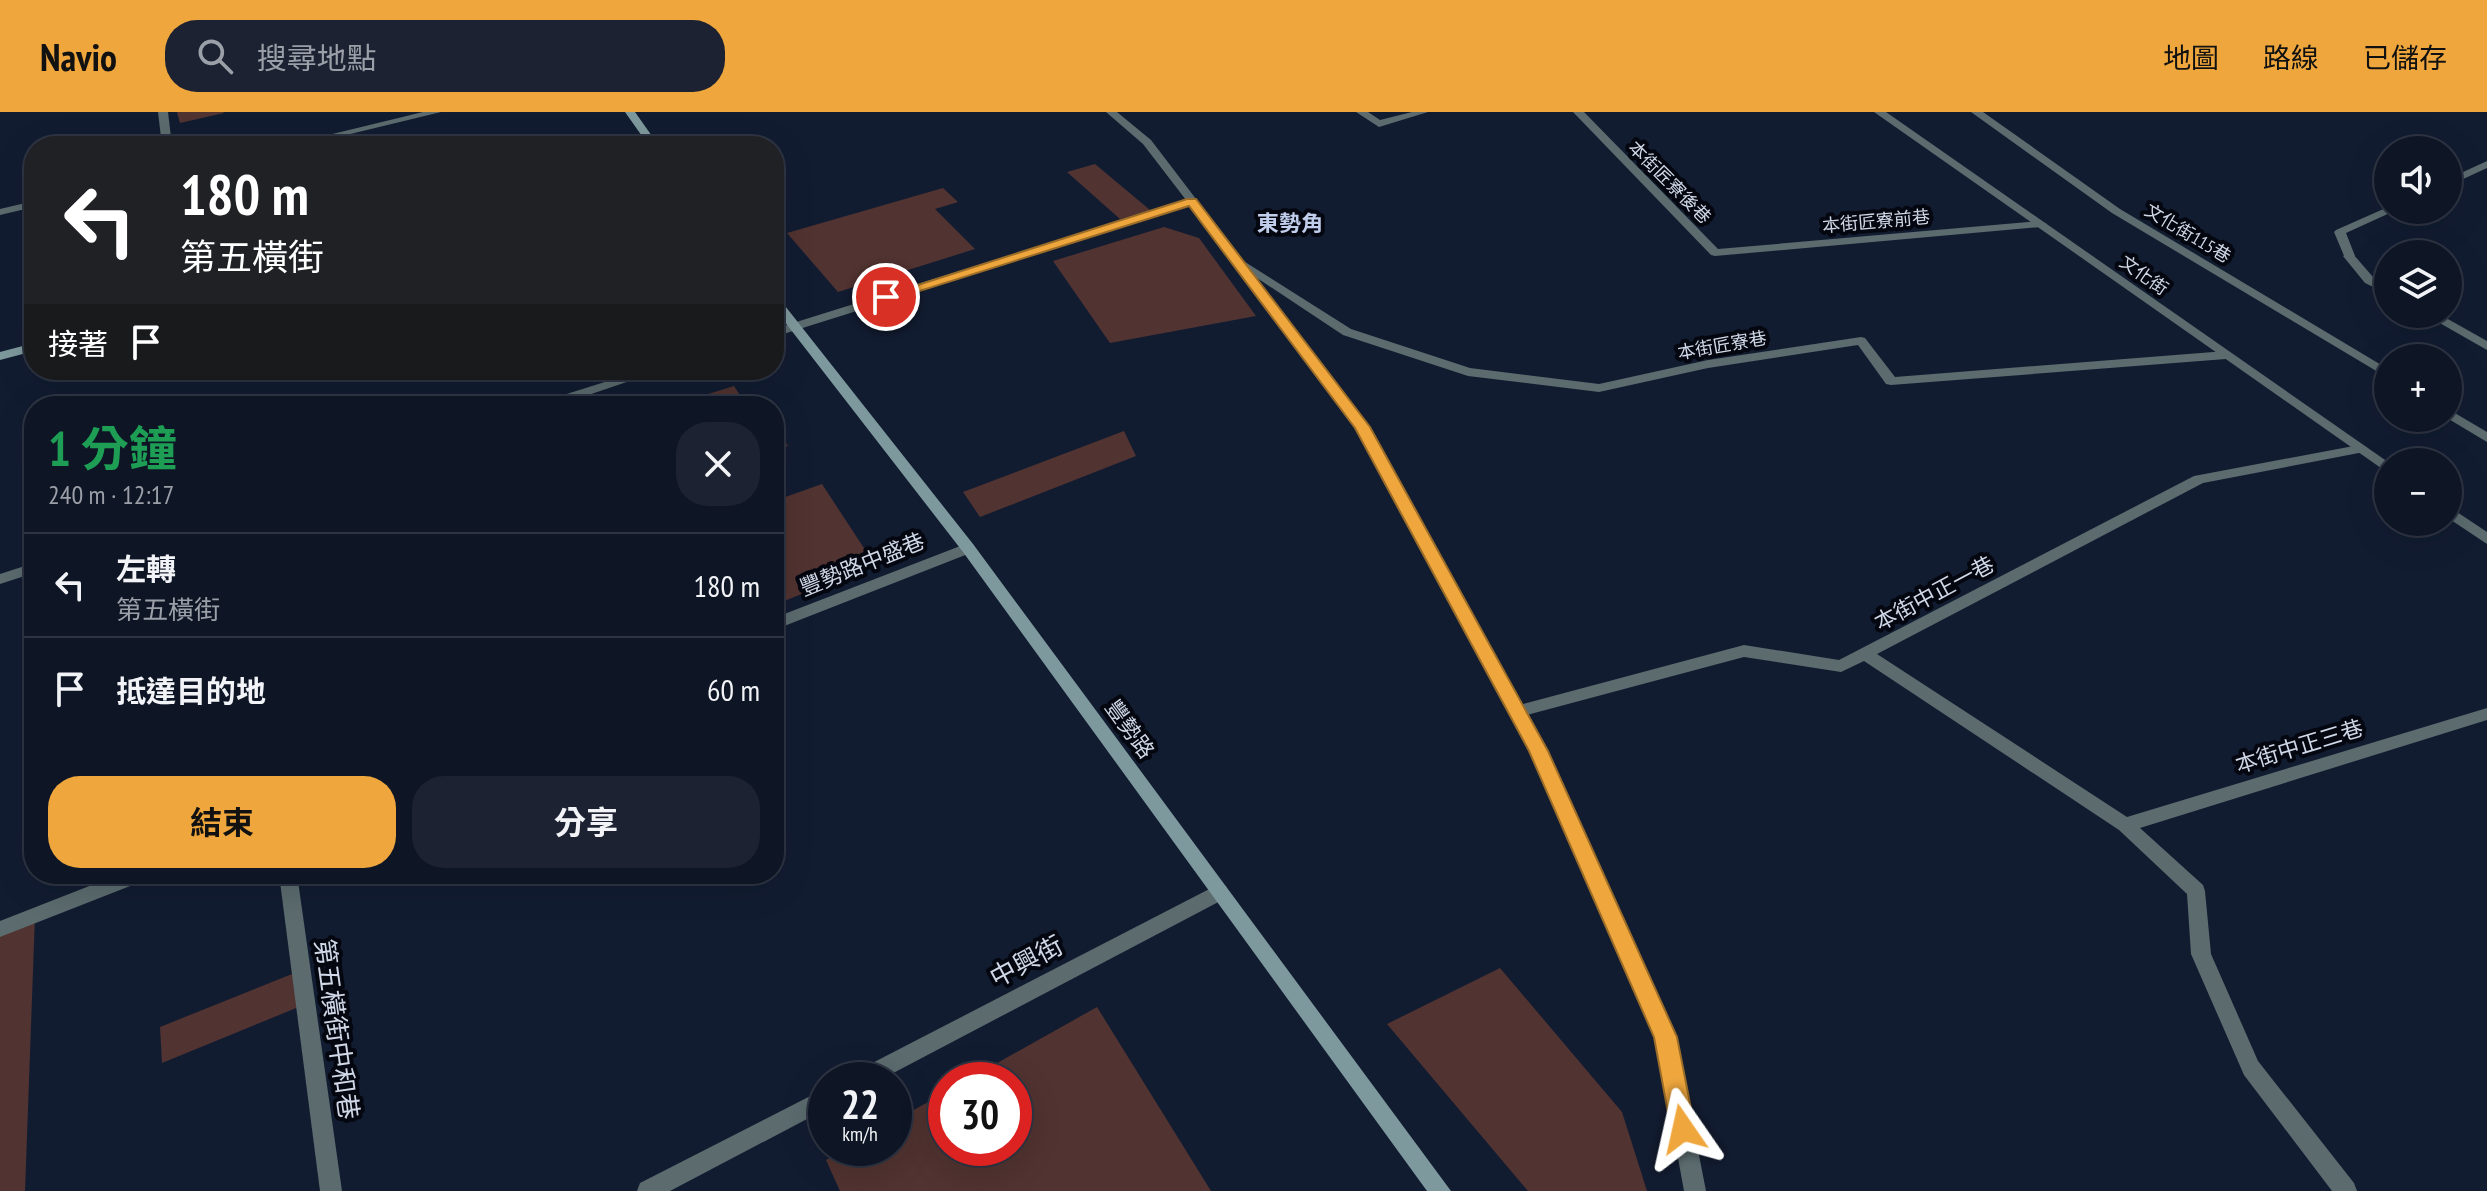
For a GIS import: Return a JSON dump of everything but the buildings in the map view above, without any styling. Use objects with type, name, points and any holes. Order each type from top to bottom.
[{"type":"street","points":[[163,112],[166,136]]},
{"type":"street","points":[[332,136],[436,112]]},
{"type":"street","points":[[630,112],[647,136]]},
{"type":"street","points":[[1111,112],[1147,142],[1363,427],[1538,751],[1666,1037],[1695,1191]]},
{"type":"street","points":[[1361,112],[1379,124],[1423,112]]},
{"type":"street","name":"本街匠寮後巷","points":[[1578,112],[1715,253]]},
{"type":"street","name":"文化街","points":[[1879,112],[2374,459]]},
{"type":"street","name":"文化街115巷","points":[[1976,112],[2116,211],[2374,366]]},
{"type":"street","points":[[2462,176],[2487,164]]},
{"type":"street","points":[[2472,171],[2487,177]]},
{"type":"street","points":[[784,330],[1192,202]]},
{"type":"street","points":[[0,212],[24,206]]},
{"type":"street","points":[[2374,216],[2340,232],[2349,256],[2374,283]]},
{"type":"street","name":"本街匠寮前巷","points":[[1715,253],[2041,224]]},
{"type":"street","name":"本街匠寮巷","points":[[1234,258],[1347,332],[1468,372],[1599,388],[1708,364],[1861,341],[1891,381],[2226,355]]},
{"type":"street","name":"豐勢路","points":[[784,312],[968,548],[1440,1191]]},
{"type":"street","points":[[2455,328],[2487,346]]},
{"type":"street","points":[[0,356],[24,350]]},
{"type":"street","points":[[574,396],[625,380]]},
{"type":"street","points":[[2462,422],[2487,438]]},
{"type":"street","name":"本街中正一巷","points":[[1516,712],[1744,651],[1841,666],[2199,479],[2359,449]]},
{"type":"street","points":[[2462,521],[2487,539]]},
{"type":"street","name":"豐勢路中盛巷","points":[[784,620],[968,548]]},
{"type":"street","points":[[0,579],[24,571]]},
{"type":"street","points":[[1865,654],[2125,825],[2196,891],[2201,954],[2251,1068],[2346,1191]]},
{"type":"street","name":"本街中正三巷","points":[[2125,825],[2487,714]]},
{"type":"street","points":[[0,929],[115,884]]},
{"type":"street","name":"第五橫街中和巷","points":[[289,884],[331,1191]]},
{"type":"street","name":"中興街","points":[[894,1062],[1219,892]]},
{"type":"street","points":[[648,1191],[808,1107]]},
{"type":"district","name":"東勢角","points":[[1290,223]]},
{"type":"route","points":[[886,297],[1192,202],[1363,427],[1538,751],[1666,1037],[1683,1129]]}]
